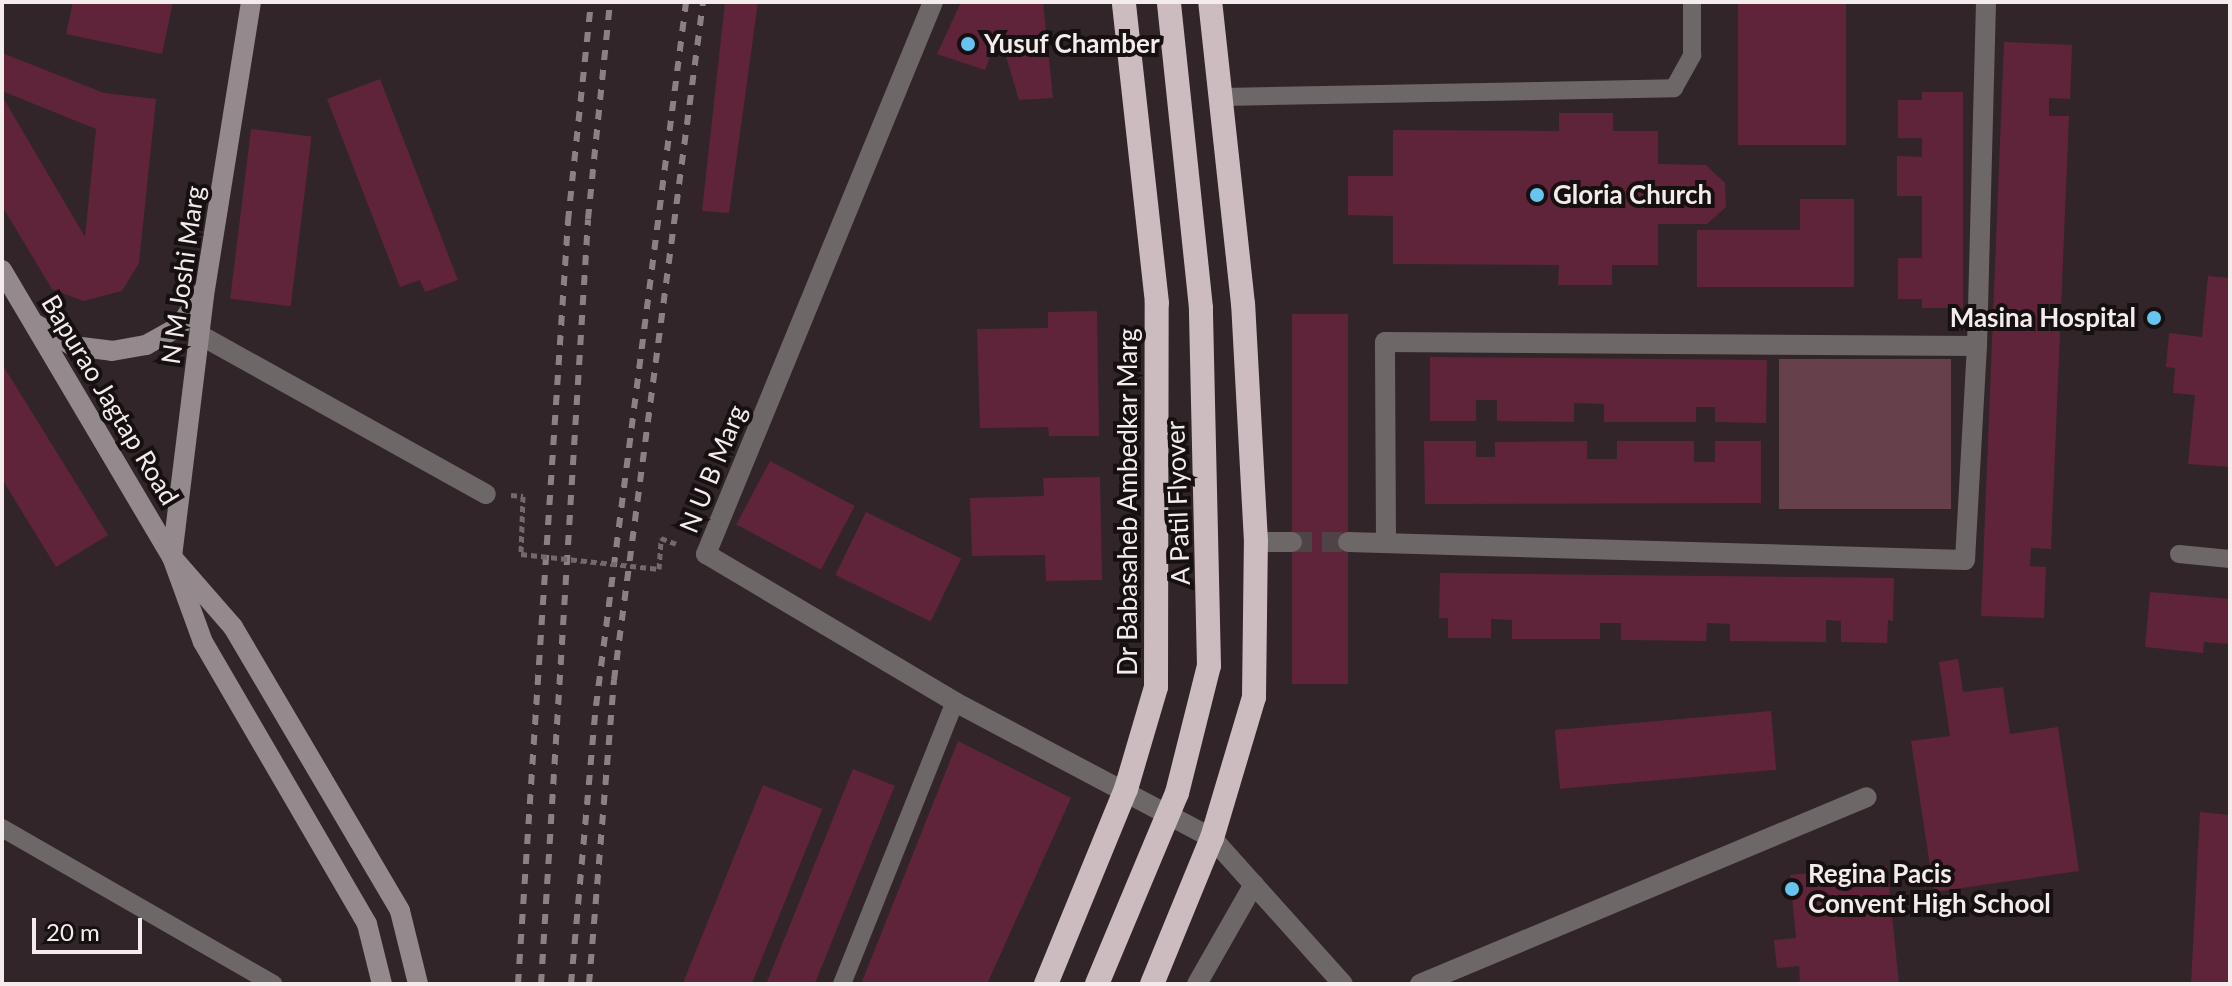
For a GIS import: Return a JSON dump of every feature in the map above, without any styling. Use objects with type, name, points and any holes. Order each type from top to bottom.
[{"type":"highway","name":"Dr Babasaheb Ambedkar Marg","points":[[1046,984],[1126,789],[1156,687],[1160,523],[1157,303],[1124,2]]},
{"type":"highway","name":"A Patil Flyover","points":[[1097,984],[1177,793],[1209,666],[1201,308],[1169,2]]},
{"type":"highway","points":[[1152,984],[1212,838],[1254,697],[1256,542],[1243,304],[1223,97],[1210,2]]},
{"type":"main road","name":"N M Joshi Marg","points":[[251,2],[205,288],[172,557],[203,642],[367,924],[382,984]]},
{"type":"main road","name":"Bapurao Jagtap Road","points":[[2,270],[172,557]]},
{"type":"main road","points":[[33,323],[73,346],[112,351],[146,345],[179,327],[205,288]]},
{"type":"main road","points":[[172,557],[233,627],[400,911],[418,984]]},
{"type":"street","name":"N U B Marg","points":[[933,2],[706,554],[955,702],[1126,789],[1212,838],[1343,984]]},
{"type":"street","points":[[1348,542],[1965,560],[1977,346],[1986,2]]},
{"type":"street","points":[[200,335],[486,494]]},
{"type":"street","points":[[1386,542],[1385,342],[1977,346]]},
{"type":"street","points":[[1256,542],[1292,542]]},
{"type":"street","points":[[1420,984],[1866,797]]},
{"type":"street","points":[[1197,984],[1254,884]]},
{"type":"lane","points":[[1223,97],[1674,88],[1692,55],[1692,2]]},
{"type":"lane","points":[[2179,554],[2230,559]]},
{"type":"lane","points":[[842,984],[955,702]]},
{"type":"lane","points":[[2,828],[273,984]]},
{"type":"path","points":[[486,494],[523,496],[521,554],[659,569],[661,538],[706,554]]},
{"type":"shaded area","points":[[1779,359],[1951,359],[1951,509],[1779,509]]},
{"type":"building","points":[[73,2],[173,2],[162,54],[66,34]]},
{"type":"building","points":[[725,2],[758,2],[729,213],[702,211]]},
{"type":"building","name":"Yusuf Chamber","points":[[961,2],[1043,2],[1053,98],[1019,100],[999,33],[985,70],[937,54]]},
{"type":"building","points":[[1738,2],[1846,2],[1846,145],[1738,145]]},
{"type":"building","points":[[2004,42],[2072,45],[2070,99],[2049,98],[2049,116],[2069,116],[2051,549],[2031,548],[2030,566],[2046,567],[2044,618],[1981,616]]},
{"type":"building","points":[[2,53],[104,93],[156,99],[139,263],[122,291],[83,301],[52,289],[2,206],[2,96],[85,237],[96,129],[2,91]]},
{"type":"building","points":[[380,79],[458,280],[425,292],[420,280],[400,287],[327,99]]},
{"type":"building","points":[[1922,92],[1963,92],[1963,308],[1922,308],[1922,299],[1898,299],[1898,258],[1922,258],[1922,196],[1897,196],[1897,156],[1922,157],[1922,138],[1898,138],[1898,100],[1922,100]]},
{"type":"building","name":"Gloria Church","points":[[1559,113],[1613,113],[1613,131],[1658,131],[1658,164],[1706,165],[1725,183],[1726,207],[1707,224],[1658,224],[1658,265],[1612,265],[1612,285],[1558,285],[1559,265],[1393,264],[1393,216],[1348,215],[1348,176],[1393,176],[1393,130],[1559,131]]},
{"type":"building","points":[[251,129],[312,136],[291,306],[230,299]]},
{"type":"building","points":[[1800,199],[1854,199],[1854,287],[1697,287],[1697,230],[1800,230]]},
{"type":"building","points":[[2208,276],[2230,278],[2230,467],[2188,464],[2195,395],[2173,393],[2175,368],[2166,367],[2169,333],[2202,337]]},
{"type":"building","points":[[1097,311],[1099,436],[1049,436],[1048,427],[980,428],[977,329],[1048,328],[1048,312]]},
{"type":"building","points":[[1292,314],[1348,314],[1348,684],[1292,684]]},
{"type":"building","points":[[1430,357],[1767,360],[1766,423],[1715,422],[1715,407],[1696,407],[1696,422],[1604,422],[1604,404],[1574,403],[1574,422],[1497,421],[1497,400],[1476,400],[1476,421],[1430,421]]},
{"type":"building","points":[[2,364],[108,535],[56,567],[2,479]]},
{"type":"building","points":[[1424,441],[1476,441],[1476,457],[1495,457],[1495,442],[1587,441],[1587,459],[1617,459],[1617,441],[1694,441],[1694,462],[1715,462],[1715,441],[1761,441],[1761,503],[1425,504]]},
{"type":"building","points":[[770,461],[855,506],[821,570],[736,525]]},
{"type":"building","points":[[1100,477],[1102,580],[1046,581],[1045,555],[972,556],[970,498],[1044,496],[1043,478]]},
{"type":"building","points":[[866,512],[961,558],[931,621],[835,575]]},
{"type":"building","points":[[1440,573],[1894,578],[1893,621],[1888,620],[1887,643],[1841,642],[1841,621],[1826,620],[1826,642],[1730,641],[1730,624],[1707,623],[1706,641],[1621,640],[1621,623],[1600,623],[1600,639],[1512,639],[1512,620],[1491,619],[1491,638],[1448,638],[1448,618],[1439,618]]},
{"type":"building","points":[[2150,592],[2230,599],[2230,644],[2204,642],[2203,653],[2145,647]]},
{"type":"building","points":[[1958,659],[1963,692],[2003,687],[2010,734],[2058,727],[2079,871],[1934,892],[1911,741],[1950,736],[1939,662]]},
{"type":"building","points":[[1771,711],[1776,770],[1560,789],[1555,730]]},
{"type":"building","points":[[958,741],[1071,798],[987,984],[861,984]]},
{"type":"building","points":[[853,769],[895,786],[815,984],[766,984]]},
{"type":"building","points":[[763,785],[822,809],[752,984],[683,984]]},
{"type":"building","points":[[2200,812],[2230,815],[2230,984],[2191,984]]},
{"type":"building","points":[[1887,866],[1899,984],[1800,984],[1799,966],[1777,968],[1774,940],[1796,938],[1790,875]]},
{"type":"tunnel","points":[[1292,542],[1348,542]]},
{"type":"railway","points":[[518,984],[568,221],[591,2]]},
{"type":"railway","points":[[541,984],[588,219],[610,2]]},
{"type":"railway","points":[[571,984],[596,706],[686,2]]},
{"type":"railway","points":[[589,984],[614,680],[703,2]]},
{"type":"place","name":"Yusuf Chamber","points":[[968,44]]},
{"type":"place","name":"Gloria Church","points":[[1537,195]]},
{"type":"place","name":"Masina Hospital","points":[[2154,318]]},
{"type":"place","name":"Regina Pacis Convent High School","points":[[1792,889]]}]
